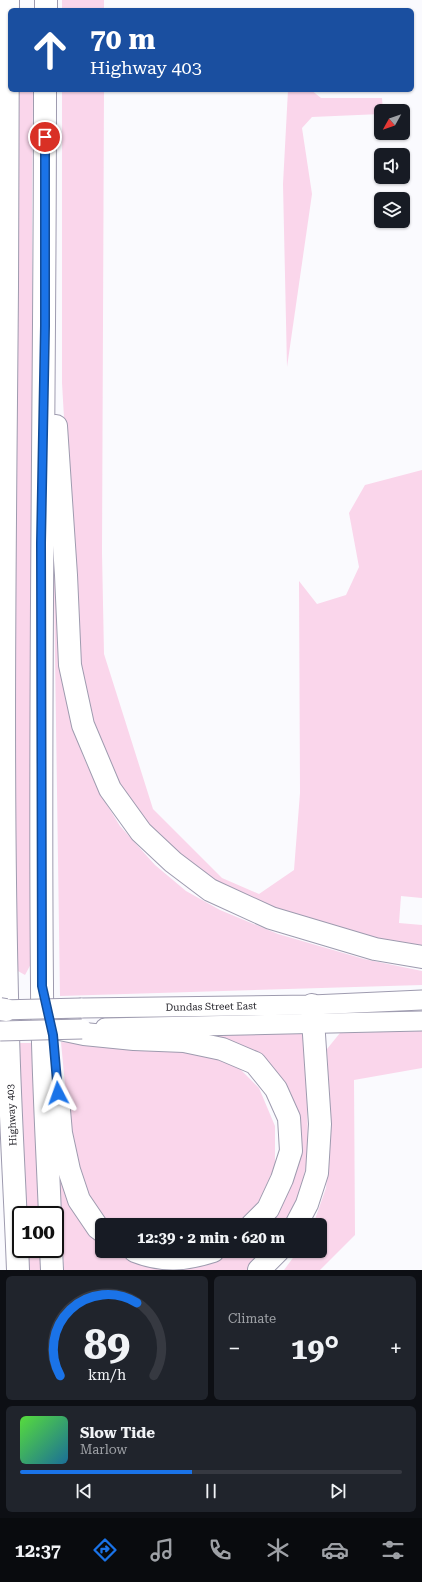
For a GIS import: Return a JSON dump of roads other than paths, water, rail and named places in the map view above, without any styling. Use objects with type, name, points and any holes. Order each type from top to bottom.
[{"type":"highway","name":"Highway 403","points":[[8,0],[4,1034],[18,1270]]},
{"type":"highway","points":[[46,92],[45,326],[41,543],[42,986],[50,1206]]},
{"type":"highway","points":[[0,171],[7,144]]},
{"type":"highway","points":[[45,326],[54,409],[66,575],[70,665],[84,725],[110,789],[141,832],[173,862],[210,890],[271,918],[375,949],[422,956]]},
{"type":"highway","points":[[0,978],[4,1034]]},
{"type":"highway","points":[[42,986],[53,1035],[60,1120],[65,1154],[80,1200],[95,1223]]},
{"type":"highway","points":[[300,1218],[307,1204],[317,1173],[320,1124],[313,1014]]},
{"type":"highway","points":[[60,1029],[134,1039],[184,1041],[222,1049],[256,1063],[276,1089],[288,1118],[290,1151],[282,1179],[268,1209],[259,1218]]},
{"type":"highway","points":[[51,1258],[52,1270]]},
{"type":"highway","points":[[158,1258],[184,1258]]},
{"type":"highway","points":[[259,1270],[271,1258]]},
{"type":"main road","name":"Dundas Street East","points":[[83,1031],[313,1014],[422,1000]]},
{"type":"main road","name":"Dundas Street East","points":[[2,1010],[81,1008],[313,1014],[422,1021]]},
{"type":"main road","points":[[4,1034],[60,1029]]}]
